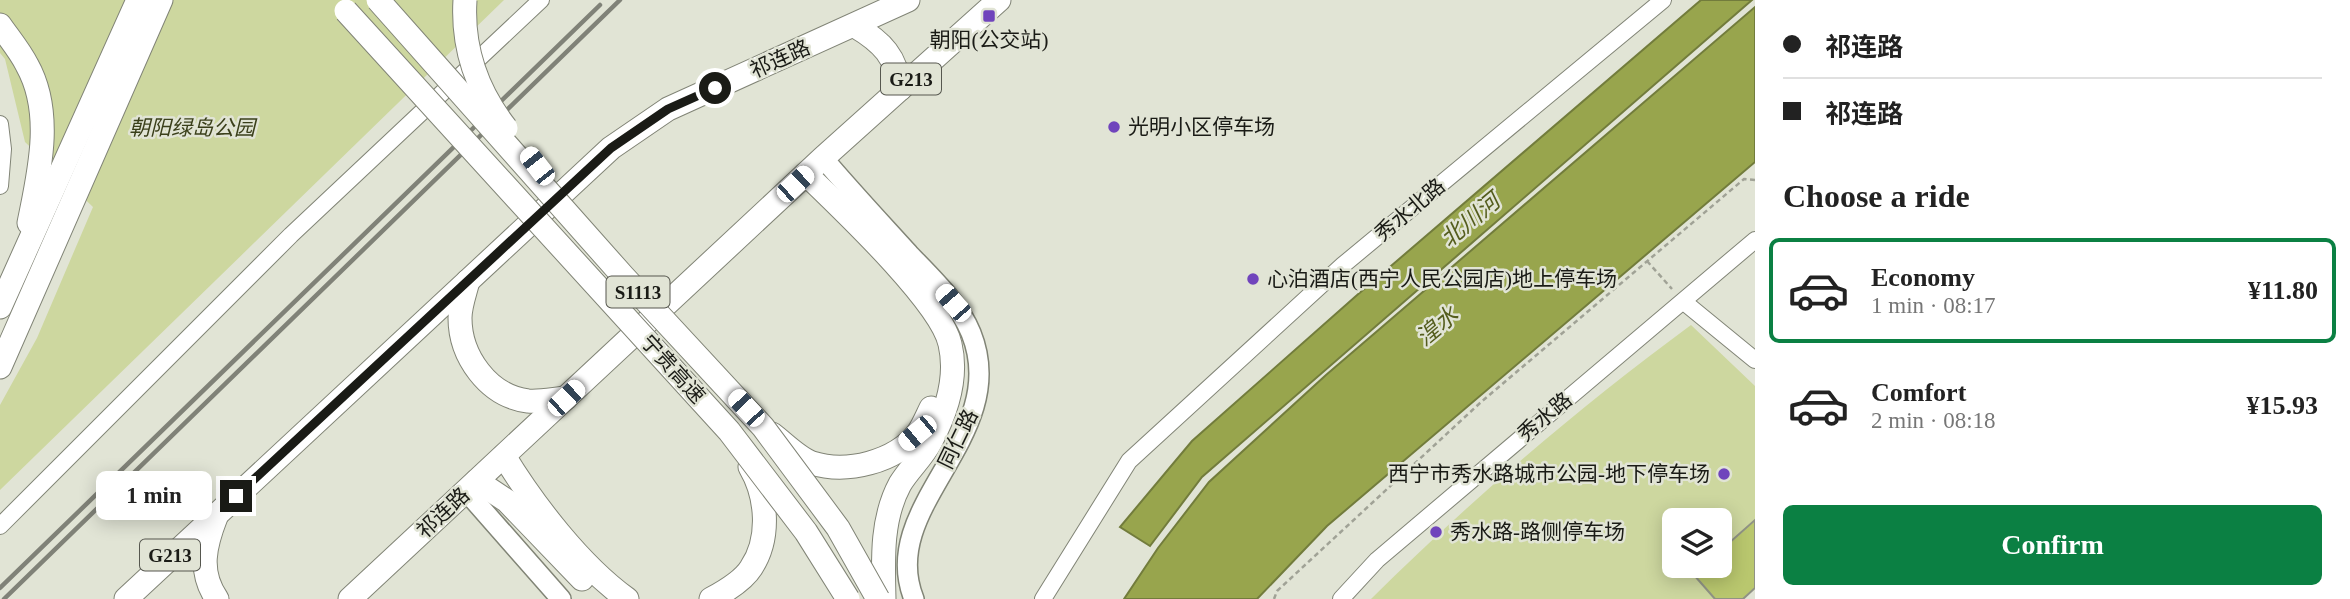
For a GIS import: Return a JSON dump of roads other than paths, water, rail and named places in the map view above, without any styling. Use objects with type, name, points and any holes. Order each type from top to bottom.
[{"type":"highway","name":"宁贵高速","points":[[337,0],[729,431],[806,532],[848,599]]},
{"type":"highway","name":"宁贵高速","points":[[378,0],[623,276],[763,427],[838,528],[878,599]]},
{"type":"highway","points":[[465,0],[463,20],[471,69],[502,122],[623,276]]},
{"type":"highway","name":"祁连路","points":[[126,599],[611,148],[668,109],[908,0]]},
{"type":"highway","name":"祁连路","points":[[350,599],[808,172],[999,0]]},
{"type":"highway","points":[[0,307],[155,2]]},
{"type":"highway","points":[[0,367],[155,2]]},
{"type":"highway","points":[[0,25],[29,67],[43,116],[41,165],[19,268]]},
{"type":"highway","points":[[855,26],[874,38],[891,54],[898,70],[900,89]]},
{"type":"highway","points":[[808,172],[929,326],[940,374],[924,438],[900,485],[886,521],[884,599]]},
{"type":"highway","points":[[468,281],[460,316],[462,341],[479,372],[506,394],[528,401],[566,398]]},
{"type":"highway","points":[[763,427],[810,462],[838,467],[868,464],[924,438]]},
{"type":"highway","points":[[718,595],[751,569],[763,535],[761,485],[729,431]]},
{"type":"highway","points":[[503,456],[521,485],[587,563],[627,599]]},
{"type":"highway","points":[[472,486],[507,501],[602,599]]},
{"type":"highway","points":[[217,514],[204,548],[206,574],[217,599]]},
{"type":"main road","name":"同仁路","points":[[808,172],[953,303],[971,333],[978,362],[976,403],[968,428],[931,491],[909,546],[907,568],[914,599]]},
{"type":"main road","points":[[472,486],[514,546],[561,599]]},
{"type":"street","points":[[0,526],[291,235],[541,0]]},
{"type":"street","name":"秀水北路","points":[[1044,599],[1129,461],[1343,265],[1663,0]]},
{"type":"street","points":[[0,124],[3,149],[0,186]]},
{"type":"street","name":"秀水路","points":[[1341,599],[1377,560],[1755,240]]},
{"type":"street","points":[[1684,302],[1755,360]]},
{"type":"water","name":"北川河","points":[[1701,0],[1752,0],[1202,477],[1150,546],[1120,527],[1192,441],[1356,296]]},
{"type":"water","name":"湟水","points":[[1755,7],[1755,162],[1327,526],[1257,599],[1124,599],[1158,548],[1209,482],[1326,375]]},
{"type":"railway","points":[[4,599],[620,0]]},
{"type":"railway","points":[[0,588],[600,5]]},
{"type":"place","name":"朝阳(公交站)","points":[[989,16]]},
{"type":"place","name":"光明小区停车场","points":[[1114,127]]},
{"type":"place","name":"心泊酒店(西宁人民公园店)地上停车场","points":[[1253,279]]},
{"type":"place","name":"西宁市秀水路城市公园-地下停车场","points":[[1724,474]]},
{"type":"place","name":"秀水路-路侧停车场","points":[[1436,532]]},
{"type":"park label","name":"朝阳绿岛公园","points":[[192,128]]}]
